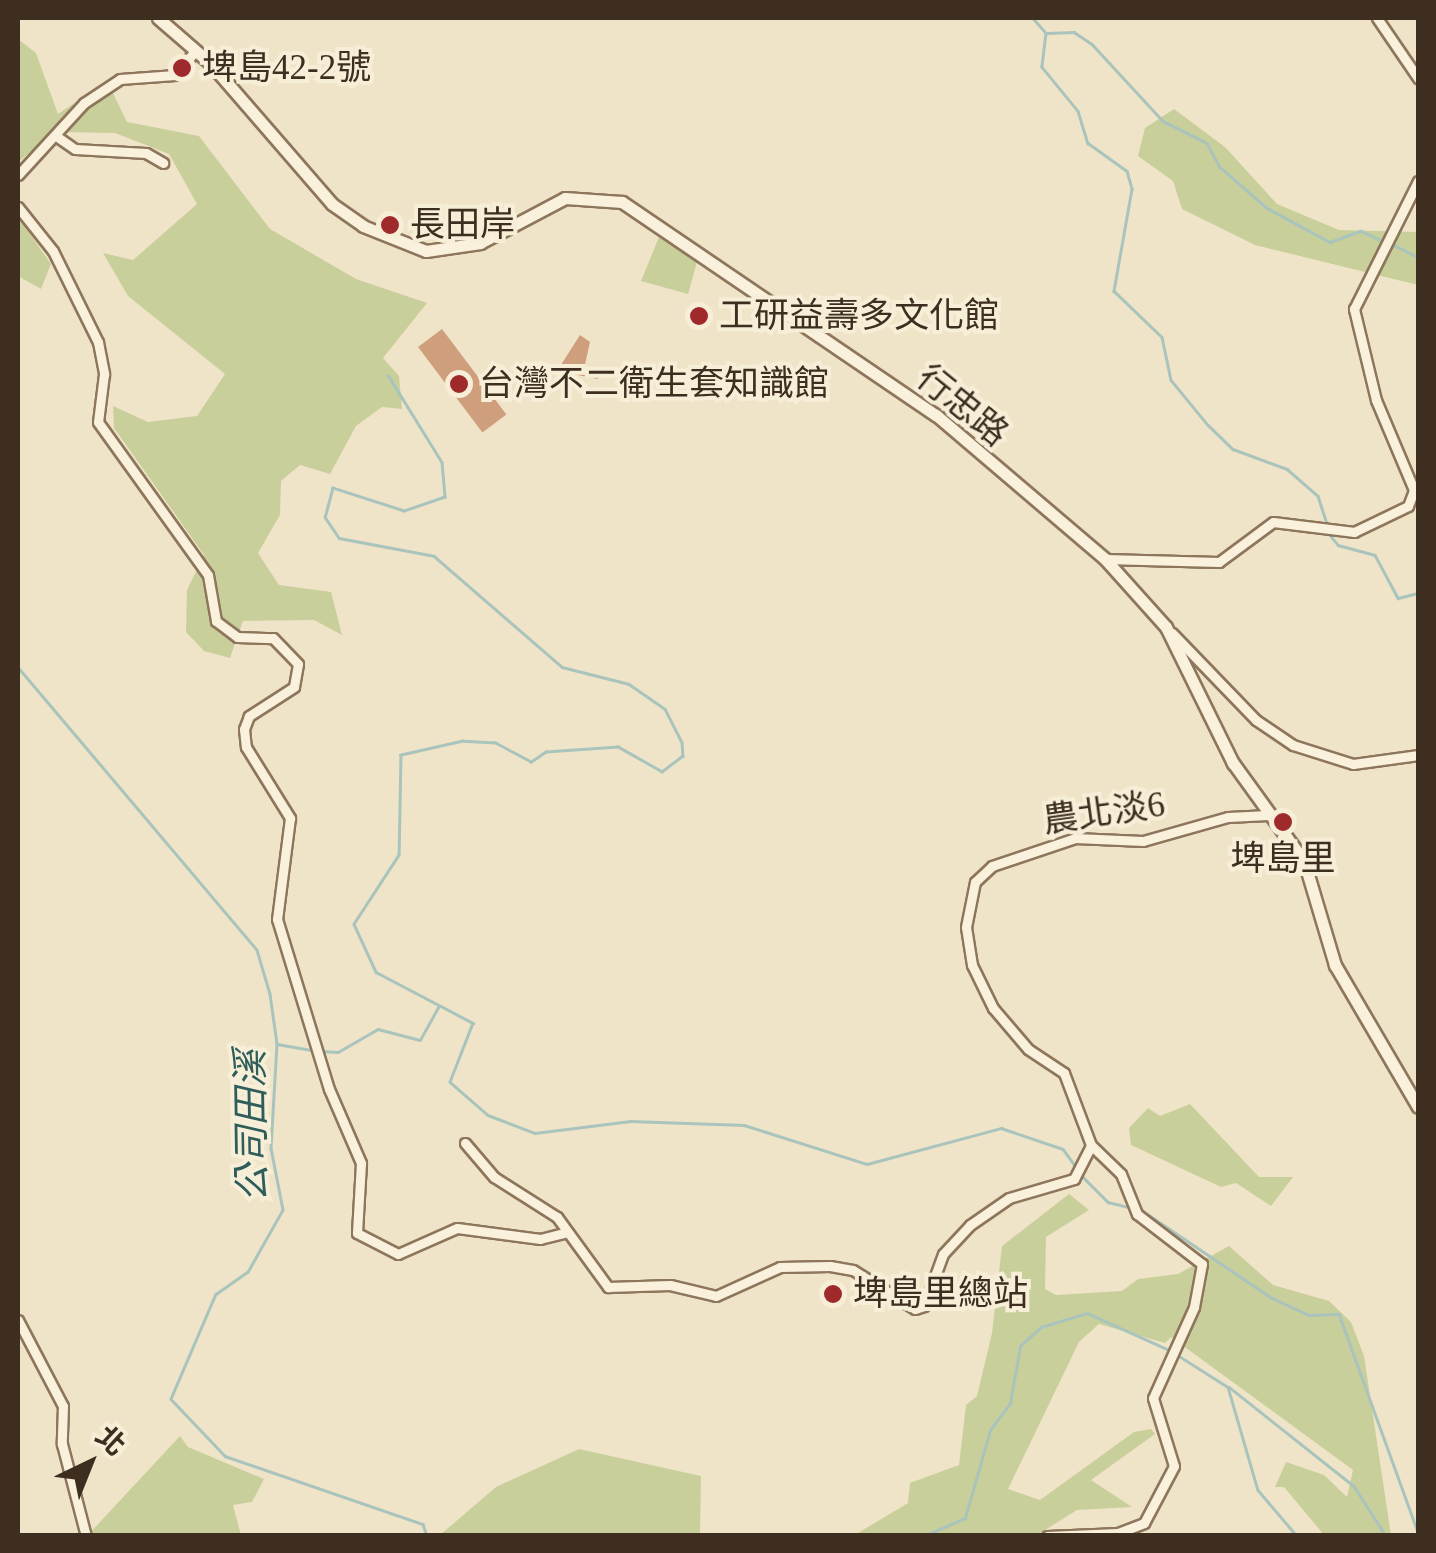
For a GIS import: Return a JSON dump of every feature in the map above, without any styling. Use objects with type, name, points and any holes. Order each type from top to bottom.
[{"type":"street","name":"行忠路","points":[[158,18],[196,51],[332,204],[426,251],[480,243],[564,198],[622,202],[936,415],[1105,559],[1166,627],[1196,696],[1268,815],[1304,861],[1335,965],[1418,1106]]},
{"type":"street","points":[[1377,18],[1418,78]]},
{"type":"street","points":[[18,175],[59,138],[84,103],[120,79],[175,75],[196,51]]},
{"type":"street","points":[[59,138],[75,150],[146,153],[162,163]]},
{"type":"street","points":[[1105,559],[1207,564],[1273,522],[1354,532],[1408,506],[1414,490],[1376,400],[1354,308],[1358,288],[1387,251],[1418,181]]},
{"type":"street","points":[[18,207],[53,251],[98,342],[104,374],[98,422],[208,575],[216,621],[237,637],[272,638],[298,664],[294,687],[249,716],[244,729],[246,747],[290,818],[277,919],[329,1089],[360,1162],[357,1233],[398,1254],[456,1228],[540,1239],[564,1234]]},
{"type":"street","points":[[1166,627],[1256,720],[1293,745],[1353,764],[1418,755]]},
{"type":"street","name":"農北淡6","points":[[1046,1536],[1118,1533],[1144,1523],[1174,1466],[1154,1398],[1179,1342],[1202,1264],[1137,1214],[1121,1174],[1091,1145],[1064,1073],[1028,1050],[978,981],[966,927],[975,882],[992,866],[1075,838],[1143,841],[1228,816],[1268,815]]},
{"type":"street","points":[[465,1143],[494,1178],[557,1216],[564,1234],[613,1288],[670,1285],[716,1296],[780,1267],[830,1266],[852,1270],[916,1309],[924,1306],[943,1254],[970,1225],[1009,1198],[1074,1179],[1084,1170],[1091,1145]]},
{"type":"street","points":[[18,1320],[63,1406],[62,1444],[86,1536]]},
{"type":"green space","points":[[18,39],[36,53],[58,114],[107,81],[127,122],[199,136],[270,229],[356,279],[427,303],[383,358],[399,376],[402,409],[382,407],[356,426],[330,474],[300,465],[281,481],[280,515],[258,553],[279,585],[331,592],[342,635],[314,620],[243,621],[230,658],[204,651],[186,632],[187,590],[204,555],[114,428],[113,406],[148,422],[197,416],[225,374],[128,296],[103,253],[133,260],[197,204],[169,154],[115,133],[56,132],[18,162]]},
{"type":"green space","points":[[1174,109],[1225,147],[1277,204],[1339,230],[1418,232],[1418,285],[1255,245],[1182,209],[1173,181],[1138,156],[1145,128]]},
{"type":"green space","points":[[18,217],[51,264],[41,289],[18,276]]},
{"type":"green space","points":[[659,237],[697,262],[688,294],[641,281]]},
{"type":"green space","points":[[1190,1104],[1259,1177],[1293,1177],[1271,1206],[1236,1183],[1221,1187],[1131,1145],[1129,1128],[1148,1108],[1160,1116]]},
{"type":"green space","points":[[1069,1194],[1089,1210],[1046,1237],[1045,1289],[1056,1295],[1122,1291],[1138,1279],[1178,1274],[1229,1246],[1273,1285],[1329,1301],[1351,1322],[1364,1356],[1391,1535],[1324,1535],[1284,1487],[1275,1487],[1286,1462],[1324,1475],[1347,1497],[1353,1470],[1171,1337],[1165,1343],[1099,1324],[1079,1342],[1008,1489],[1040,1500],[1134,1432],[1151,1429],[1155,1434],[1091,1480],[1132,1507],[1077,1510],[1037,1535],[853,1536],[908,1503],[910,1483],[959,1465],[966,1405],[977,1396],[992,1333],[1002,1246]]},
{"type":"green space","points":[[180,1436],[188,1447],[264,1479],[252,1502],[233,1505],[241,1535],[87,1536]]},
{"type":"green space","points":[[579,1449],[701,1476],[700,1535],[440,1535],[496,1487]]},
{"type":"building","points":[[442,329],[506,414],[482,433],[418,347]]},
{"type":"building","points":[[580,335],[590,342],[584,369],[597,370],[598,379],[557,371]]},
{"type":"waterway","points":[[1033,18],[1046,33],[1042,67],[1078,111],[1088,143],[1127,171],[1132,189],[1114,291],[1162,337],[1171,380],[1208,425],[1233,449],[1287,469],[1318,496],[1328,527]]},
{"type":"waterway","points":[[1048,33],[1074,32],[1092,44],[1163,121],[1207,143],[1220,167],[1267,208],[1330,242],[1361,231],[1382,241]]},
{"type":"waterway","points":[[1390,243],[1418,257]]},
{"type":"waterway","points":[[388,375],[442,462],[445,497],[404,511],[333,488],[325,517],[339,538],[434,556],[562,667],[629,684],[665,709],[682,742],[683,756],[662,772],[618,747],[546,752],[531,762],[496,743],[463,741],[401,755],[399,855],[354,924],[376,972],[473,1023],[450,1082],[488,1115],[535,1133],[630,1121],[744,1125],[867,1164],[1001,1128],[1063,1149],[1076,1167]]},
{"type":"waterway","points":[[1330,535],[1338,545],[1375,555],[1398,598],[1418,593]]},
{"type":"waterway","name":"公司田溪","points":[[18,667],[257,950],[270,994],[277,1044],[271,1148],[283,1210],[248,1272],[216,1294],[171,1399],[225,1456],[423,1524],[427,1536]]},
{"type":"waterway","points":[[320,1051],[338,1052],[378,1029],[420,1040],[439,1006]]},
{"type":"waterway","points":[[277,1044],[312,1050]]},
{"type":"waterway","points":[[1080,1174],[1108,1202],[1132,1208]]},
{"type":"waterway","points":[[1140,1209],[1272,1298],[1309,1315],[1339,1314],[1418,1532]]},
{"type":"waterway","name":"公司田溪","points":[[924,1536],[965,1518],[990,1430],[1010,1403],[1020,1346],[1041,1327],[1087,1313],[1169,1350]]},
{"type":"waterway","name":"公司田溪","points":[[1176,1354],[1228,1387],[1258,1490],[1297,1536]]},
{"type":"waterway","points":[[1229,1387],[1354,1486],[1386,1536]]},
{"type":"place","name":"埤島42-2號","points":[[182,68]]},
{"type":"place","name":"長田岸","points":[[390,225]]},
{"type":"place","name":"工研益壽多文化館","points":[[699,316]]},
{"type":"place","name":"台灣不二衛生套知識館","points":[[459,384]]},
{"type":"place","name":"埤島里","points":[[1283,822]]},
{"type":"place","name":"埤島里總站","points":[[833,1294]]}]
